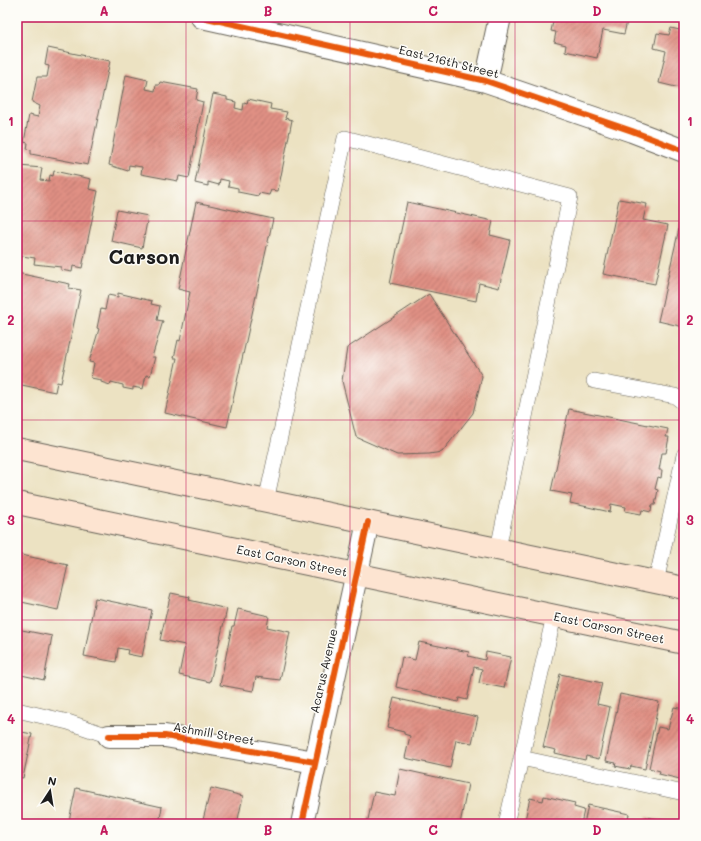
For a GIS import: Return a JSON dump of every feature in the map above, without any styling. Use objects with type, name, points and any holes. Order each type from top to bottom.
[{"type":"main road","points":[[17,449],[684,588]]},
{"type":"main road","name":"East Carson Street","points":[[17,503],[684,643]]},
{"type":"street","name":"East 216th Street","points":[[202,17],[486,81],[632,131],[684,151]]},
{"type":"street","points":[[486,81],[500,17]]},
{"type":"street","name":"Acarus Avenue","points":[[302,824],[368,522]]},
{"type":"street","name":"Ashmill Street","points":[[109,736],[166,736],[315,762]]},
{"type":"lane","points":[[266,501],[345,138],[570,197],[498,549]]},
{"type":"lane","points":[[594,381],[675,396],[684,403]]},
{"type":"lane","points":[[656,582],[684,454]]},
{"type":"lane","points":[[506,824],[554,616]]},
{"type":"lane","points":[[17,710],[68,722],[109,736]]},
{"type":"lane","points":[[521,758],[684,793]]},
{"type":"building","points":[[554,17],[628,17],[624,34],[603,30],[597,58],[565,51],[566,45],[554,42],[556,32],[551,31]]},
{"type":"building","points":[[671,28],[684,31],[684,89],[659,83],[666,51],[654,48],[657,33],[669,35]]},
{"type":"building","points":[[48,48],[110,61],[88,165],[31,154],[31,150],[27,149],[28,143],[24,142],[29,115],[38,117],[40,106],[32,102],[37,77],[47,77],[49,66],[45,65]]},
{"type":"building","points":[[126,75],[148,80],[146,89],[155,91],[156,85],[159,85],[160,82],[198,89],[196,100],[203,102],[189,178],[179,176],[178,181],[141,174],[142,167],[129,165],[128,171],[109,165]]},
{"type":"building","points":[[213,94],[227,97],[227,100],[236,102],[235,108],[243,110],[244,103],[247,104],[248,99],[271,104],[270,109],[287,112],[285,118],[292,120],[278,191],[271,190],[269,195],[259,193],[258,196],[238,192],[238,188],[228,186],[229,181],[220,179],[219,185],[208,182],[208,186],[195,183]]},
{"type":"building","points":[[19,166],[42,168],[40,180],[49,181],[50,175],[53,176],[54,171],[91,179],[89,189],[98,191],[82,268],[73,266],[72,272],[61,270],[61,267],[34,264],[35,258],[22,256],[21,261],[17,260],[17,175]]},
{"type":"building","points":[[619,199],[647,204],[643,220],[668,225],[655,284],[603,274]]},
{"type":"building","points":[[196,202],[273,219],[227,427],[165,413],[177,358],[174,358],[178,340],[180,341],[190,292],[178,289]]},
{"type":"building","points":[[407,202],[493,221],[490,235],[510,240],[499,288],[479,283],[476,301],[390,283]]},
{"type":"building","points":[[117,210],[148,216],[142,248],[111,241]]},
{"type":"building","points":[[681,220],[684,221],[684,327],[658,321]]},
{"type":"building","points":[[17,273],[70,284],[69,288],[81,290],[61,383],[57,382],[55,392],[17,384]]},
{"type":"building","points":[[118,293],[152,301],[151,304],[160,306],[157,320],[163,321],[152,357],[155,357],[150,376],[146,375],[143,389],[133,387],[133,390],[123,388],[123,385],[111,382],[110,385],[101,382],[101,380],[91,378],[94,363],[89,362],[99,329],[97,328],[101,309],[105,310],[108,295],[118,297]]},
{"type":"building","points":[[429,294],[482,376],[473,413],[442,452],[397,455],[356,437],[342,381],[347,348]]},
{"type":"building","points":[[569,409],[668,429],[666,437],[669,437],[666,453],[662,453],[659,470],[662,470],[661,478],[658,477],[655,489],[658,490],[655,505],[652,505],[651,512],[642,510],[641,514],[625,511],[626,507],[611,504],[610,512],[570,503],[572,495],[551,491]]},
{"type":"building","points":[[17,554],[68,565],[58,610],[17,601]]},
{"type":"building","points":[[171,593],[190,597],[189,600],[227,609],[210,682],[179,675],[185,645],[160,640]]},
{"type":"building","points":[[95,598],[152,610],[142,657],[127,654],[128,650],[118,648],[116,662],[84,656]]},
{"type":"building","points":[[238,609],[269,616],[267,627],[290,632],[280,680],[256,677],[253,691],[220,685],[232,626],[234,626]]},
{"type":"building","points":[[17,629],[52,636],[44,680],[17,674]]},
{"type":"building","points":[[419,642],[469,652],[468,656],[485,660],[486,652],[511,657],[504,688],[479,683],[482,669],[474,667],[467,700],[459,698],[458,702],[396,687],[402,657],[415,660]]},
{"type":"building","points":[[560,674],[602,683],[597,704],[610,707],[599,759],[586,756],[585,760],[555,753],[556,750],[543,747]]},
{"type":"building","points":[[620,694],[659,702],[645,769],[631,766],[630,769],[615,766],[616,763],[606,761]]},
{"type":"building","points":[[394,698],[478,717],[472,743],[456,740],[450,768],[405,758],[410,736],[404,734],[404,732],[387,728]]},
{"type":"building","points":[[674,707],[684,709],[684,780],[659,774],[660,771],[649,768],[658,727],[668,729]]},
{"type":"building","points":[[17,731],[32,734],[23,778],[17,777]]},
{"type":"building","points":[[400,769],[468,784],[460,824],[409,824],[401,822],[400,824],[367,824],[374,792],[395,796]]},
{"type":"building","points":[[76,788],[162,807],[159,824],[78,824],[69,821]]},
{"type":"building","points":[[211,788],[243,796],[237,824],[202,824]]},
{"type":"building","points":[[544,796],[575,803],[574,807],[584,810],[581,824],[524,824],[530,798],[543,801]]},
{"type":"building","points":[[588,805],[629,814],[627,824],[584,824]]},
{"type":"building","points":[[646,817],[677,824],[631,824],[632,819],[645,822]]},
{"type":"cycle path","points":[[202,17],[486,81],[632,131],[684,151]]},
{"type":"cycle path","points":[[302,824],[368,522]]},
{"type":"cycle path","points":[[109,736],[165,736],[315,762]]},
{"type":"district","name":"Carson","points":[[144,257]]}]
